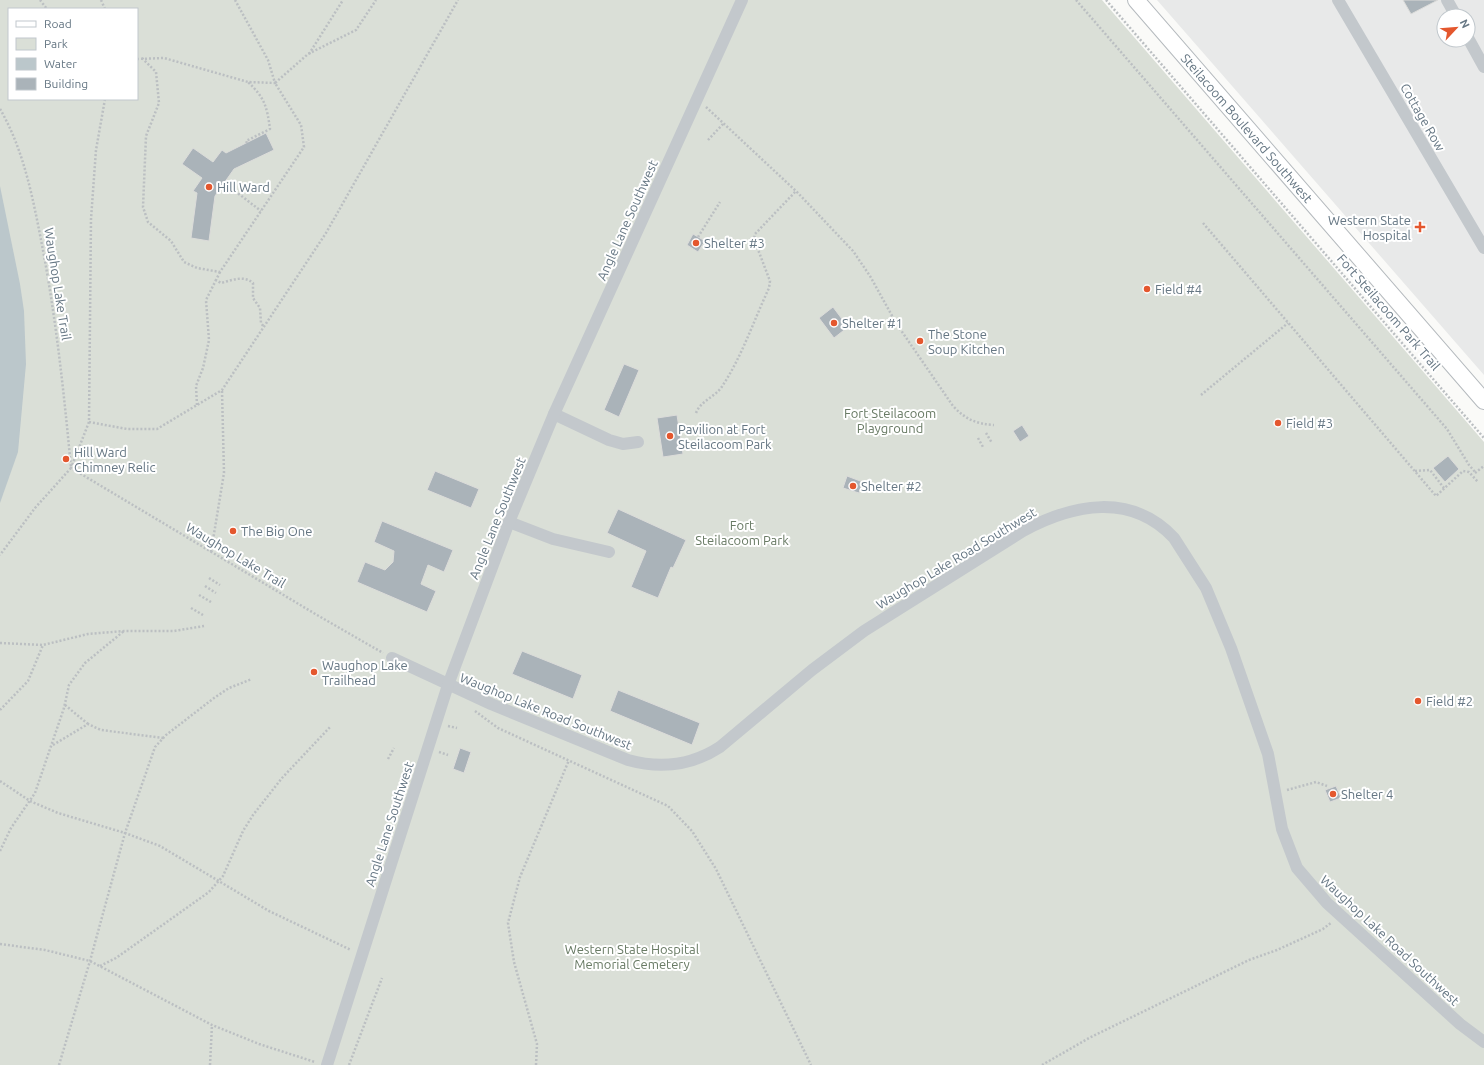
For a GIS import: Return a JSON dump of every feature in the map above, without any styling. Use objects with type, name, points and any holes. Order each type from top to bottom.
[{"type":"main road","name":"Steilacoom Boulevard Southwest","points":[[1136,0],[1484,401]]},
{"type":"street","name":"Angle Lane Southwest","points":[[323,1064],[362,955],[448,685],[509,522],[554,414],[742,0]]},
{"type":"street","name":"Cottage Row","points":[[1338,0],[1484,248]]},
{"type":"street","points":[[1474,48],[1484,67]]},
{"type":"street","points":[[554,414],[610,440],[623,444],[638,442]]},
{"type":"street","name":"Waughop Lake Road Southwest","points":[[392,658],[448,685],[556,732],[628,760],[646,765],[660,766],[685,763],[709,754],[720,747],[812,670],[864,631],[1023,531],[1044,520],[1076,510],[1100,506],[1124,510],[1150,519],[1174,538],[1206,588],[1231,648],[1268,754],[1282,829],[1288,849],[1297,868],[1312,887],[1339,914],[1460,1024],[1484,1042]]},
{"type":"street","points":[[509,522],[552,539],[609,552]]},
{"type":"path","points":[[40,0],[46,8]]},
{"type":"path","points":[[197,405],[196,386],[203,368],[209,340],[206,300],[220,272],[304,147],[301,125],[275,83],[268,60],[235,0]]},
{"type":"path","points":[[308,54],[344,0]]},
{"type":"path","points":[[138,59],[164,58],[248,82],[275,83],[308,54],[356,30],[376,0]]},
{"type":"path","points":[[89,422],[127,429],[157,429],[222,390],[326,233],[458,0]]},
{"type":"path","points":[[1076,0],[1447,429],[1469,465],[1476,473]]},
{"type":"path","name":"Fort Steilacoom Park Trail","points":[[1106,0],[1484,438]]},
{"type":"path","points":[[142,58],[156,72],[159,103],[146,136],[143,206],[148,222],[170,241],[184,262],[197,268],[220,272]]},
{"type":"path","points":[[247,143],[246,141],[270,129],[266,104],[258,92],[248,82]]},
{"type":"path","points":[[698,95],[723,124],[796,191],[853,251],[870,276],[896,323],[962,417],[971,421],[994,425]]},
{"type":"path","points":[[0,555],[35,508],[71,468],[89,422],[91,219],[96,150],[105,100]]},
{"type":"path","name":"Waughop Lake Trail","points":[[0,109],[21,157],[33,198],[53,302],[71,468],[392,658]]},
{"type":"path","points":[[708,140],[723,124]]},
{"type":"path","points":[[234,191],[261,211]]},
{"type":"path","points":[[696,413],[699,405],[722,387],[732,371],[769,288],[770,281],[754,239],[755,234],[796,191]]},
{"type":"path","points":[[698,237],[720,202]]},
{"type":"path","points":[[1203,223],[1436,496],[1463,471],[1469,472],[1478,482]]},
{"type":"path","points":[[216,280],[221,283],[238,278],[254,282],[253,298],[260,308],[261,322],[264,327]]},
{"type":"path","points":[[1201,395],[1288,323]]},
{"type":"path","points":[[211,552],[224,473],[222,390]]},
{"type":"path","points":[[986,433],[992,443]]},
{"type":"path","points":[[978,438],[983,448]]},
{"type":"path","points":[[1473,476],[1484,466]]},
{"type":"path","points":[[1415,471],[1430,470],[1444,488]]},
{"type":"path","points":[[209,578],[220,585]]},
{"type":"path","points":[[205,586],[216,593]]},
{"type":"path","points":[[199,595],[211,602]]},
{"type":"path","points":[[191,608],[203,615]]},
{"type":"path","points":[[0,643],[43,645],[88,634],[124,631],[174,631],[204,626]]},
{"type":"path","points":[[0,851],[11,828],[30,801],[52,745],[65,704],[69,685],[85,663],[124,631]]},
{"type":"path","points":[[0,710],[28,681],[43,645]]},
{"type":"path","points":[[59,1065],[90,961],[125,833],[155,748],[164,738],[224,691],[252,679]]},
{"type":"path","points":[[65,704],[88,724],[101,730],[164,738]]},
{"type":"path","points":[[470,707],[498,728],[668,806],[692,831],[716,869],[811,1065]]},
{"type":"path","points":[[52,745],[88,724]]},
{"type":"path","points":[[100,966],[116,958],[209,892],[223,876],[243,831],[253,815],[282,778],[331,726]]},
{"type":"path","points":[[388,759],[394,748]]},
{"type":"path","points":[[536,1065],[537,1044],[514,962],[508,923],[520,877],[569,760]]},
{"type":"path","points":[[0,781],[30,801],[58,813],[125,833],[160,846],[269,911],[362,955]]},
{"type":"path","points":[[1284,791],[1316,782],[1327,786]]},
{"type":"path","points":[[1042,1065],[1089,1038],[1248,960],[1277,950],[1323,929],[1339,914]]},
{"type":"path","points":[[0,944],[45,950],[90,961],[212,1025],[259,1044],[323,1064]]},
{"type":"path","points":[[348,1065],[382,978]]},
{"type":"path","points":[[210,1065],[212,1025]]},
{"type":"shaded area","name":"Western State Hospital","points":[[1157,0],[1484,0],[1484,375]]},
{"type":"green space","name":"Fort Steilacoom Park","points":[[0,0],[1102,0],[1484,442],[1484,1065],[0,1065]]},
{"type":"water","points":[[0,186],[24,311],[26,364],[18,452],[0,503]]},
{"type":"building","points":[[1403,0],[1438,0],[1411,14]]},
{"type":"building","name":"Hill Ward","points":[[266,133],[274,150],[234,169],[215,196],[209,241],[191,238],[197,193],[193,191],[202,178],[182,164],[193,148],[213,162],[222,150],[226,153]]},
{"type":"building","name":"Shelter #3","points":[[693,234],[705,241],[698,252],[687,245]]},
{"type":"building","name":"Shelter #1","points":[[833,307],[848,327],[834,338],[819,318]]},
{"type":"building","points":[[624,364],[639,370],[619,417],[604,410]]},
{"type":"building","name":"Pavilion at Fort Steilacoom Park","points":[[677,415],[683,454],[663,457],[657,418]]},
{"type":"building","points":[[1022,425],[1029,436],[1020,442],[1013,431]]},
{"type":"building","points":[[1448,456],[1459,469],[1445,482],[1433,468]]},
{"type":"building","points":[[435,471],[479,489],[471,508],[427,490]]},
{"type":"building","name":"Shelter #2","points":[[847,476],[863,482],[859,493],[843,488]]},
{"type":"building","points":[[618,509],[686,540],[673,568],[671,567],[658,598],[631,587],[646,551],[607,533]]},
{"type":"building","points":[[382,521],[453,550],[444,572],[428,565],[421,584],[436,591],[427,612],[357,582],[365,562],[385,570],[393,562],[394,551],[374,542]]},
{"type":"building","points":[[522,651],[582,675],[573,699],[512,674]]},
{"type":"building","points":[[618,690],[700,723],[692,745],[610,711]]},
{"type":"building","points":[[460,748],[471,752],[464,773],[453,769]]},
{"type":"building","name":"Shelter 4","points":[[1336,786],[1341,798],[1330,802],[1325,790]]},
{"type":"place","name":"Hill Ward","points":[[209,187]]},
{"type":"place","name":"Western State Hospital","points":[[1420,227]]},
{"type":"place","name":"Shelter #3","points":[[696,243]]},
{"type":"place","name":"Field #4","points":[[1147,289]]},
{"type":"place","name":"Shelter #1","points":[[834,323]]},
{"type":"place","name":"The Stone Soup Kitchen","points":[[920,341]]},
{"type":"place","name":"Field #3","points":[[1278,423]]},
{"type":"place","name":"Pavilion at Fort Steilacoom Park","points":[[670,436]]},
{"type":"place","name":"Hill Ward Chimney Relic","points":[[66,459]]},
{"type":"place","name":"Shelter #2","points":[[853,486]]},
{"type":"place","name":"The Big One","points":[[233,531]]},
{"type":"place","name":"Waughop Lake Trailhead","points":[[314,672]]},
{"type":"place","name":"Field #2","points":[[1418,701]]},
{"type":"place","name":"Shelter 4","points":[[1333,794]]},
{"type":"park label","name":"Fort Steilacoom Playground","points":[[890,420]]},
{"type":"park label","name":"Western State Hospital Memorial Cemetery","points":[[632,956]]}]
